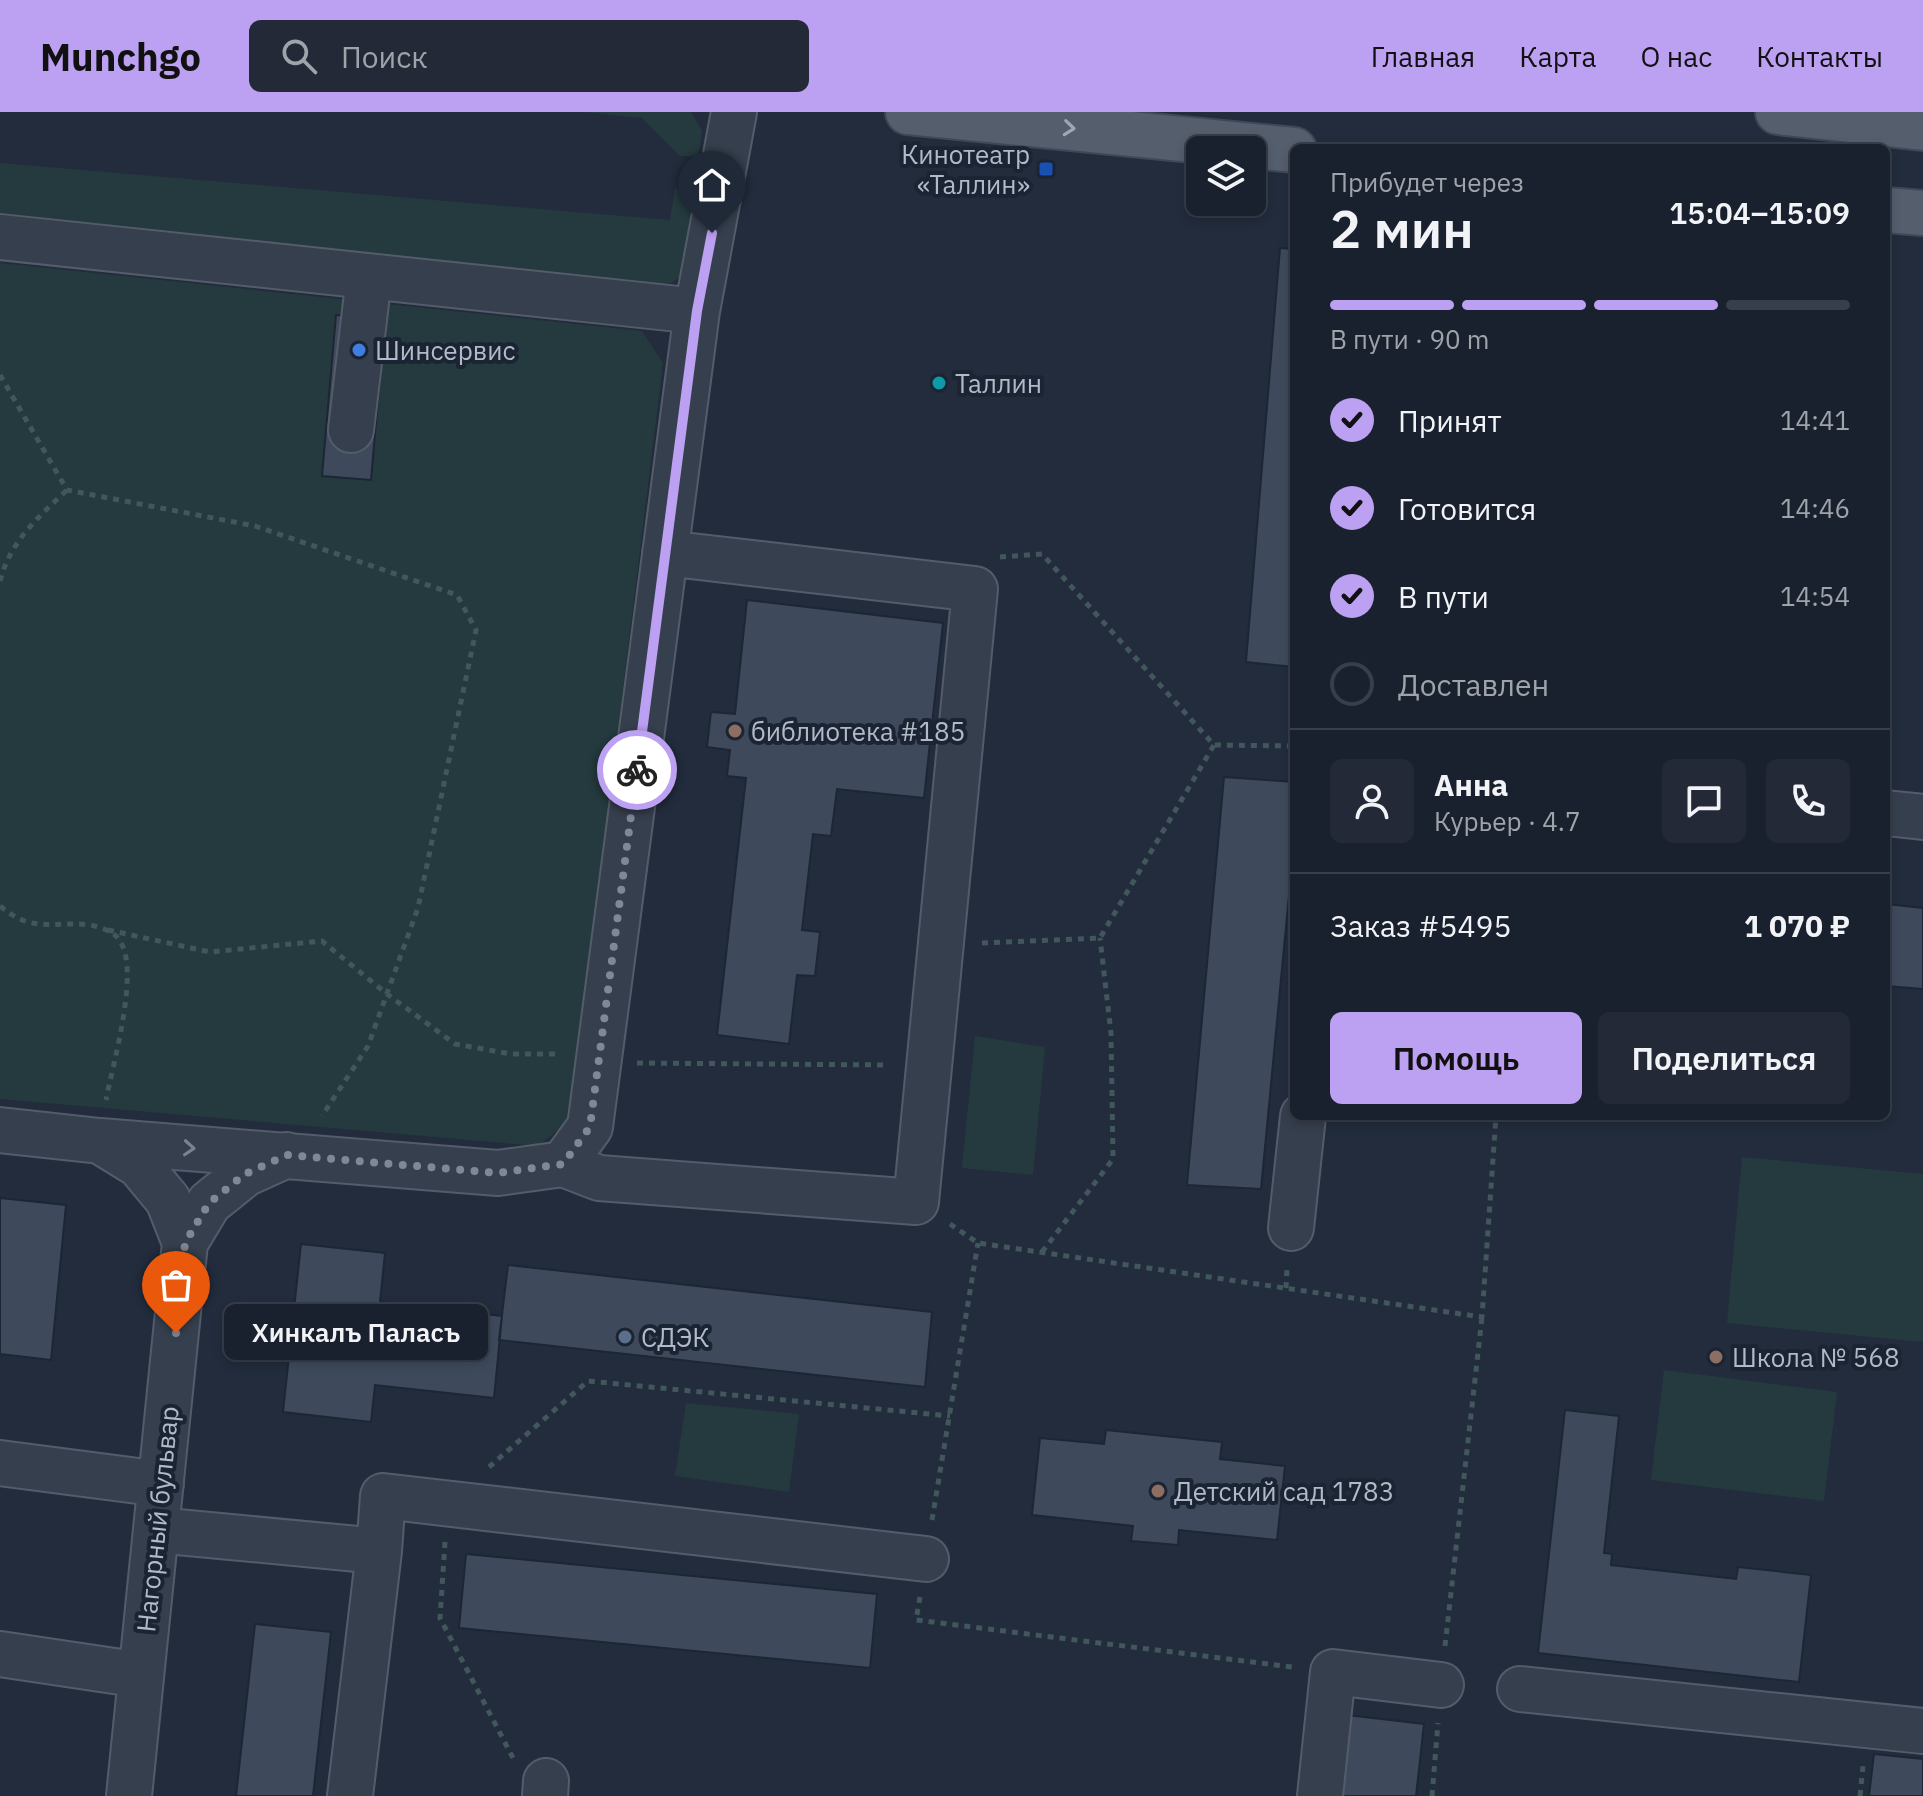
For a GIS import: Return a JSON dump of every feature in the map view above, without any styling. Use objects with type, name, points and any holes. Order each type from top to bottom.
[{"type":"main road","points":[[908,112],[1290,150]]},
{"type":"main road","points":[[1778,112],[1923,128]]},
{"type":"main road","points":[[1890,210],[1923,213]]},
{"type":"street","points":[[665,553],[975,589],[916,1202],[599,1178],[563,1164],[590,1127],[665,553],[697,311],[734,112]]},
{"type":"street","points":[[0,237],[697,311]]},
{"type":"street","points":[[351,430],[369,277]]},
{"type":"street","points":[[1890,813],[1923,817]]},
{"type":"street","points":[[1291,1228],[1303,1120]]},
{"type":"street","name":"Нагорный бульвар","points":[[0,1130],[102,1127],[287,1155],[498,1173],[563,1164]]},
{"type":"street","name":"Нагорный бульвар","points":[[102,1127],[168,1200],[185,1243]]},
{"type":"street","name":"Нагорный бульвар","points":[[129,1796],[185,1243],[209,1203],[245,1174],[287,1155]]},
{"type":"street","points":[[0,1463],[161,1484]]},
{"type":"street","points":[[350,1796],[383,1496],[926,1559]]},
{"type":"street","points":[[156,1530],[379,1551]]},
{"type":"street","points":[[0,1654],[141,1675]]},
{"type":"street","points":[[1320,1796],[1333,1672],[1441,1685]]},
{"type":"street","points":[[1520,1689],[1923,1731]]},
{"type":"path","points":[[0,375],[67,490],[255,526],[457,595],[476,630],[418,908],[368,1046],[319,1121]]},
{"type":"path","points":[[0,581],[6,559],[34,521],[67,490]]},
{"type":"path","points":[[975,589],[983,558],[1042,554],[1214,745],[1290,746]]},
{"type":"path","points":[[1042,1252],[1113,1159],[1111,1033],[1100,938],[1214,745]]},
{"type":"path","points":[[0,906],[34,925],[79,924],[210,952],[322,941],[455,1044],[511,1054],[550,1053]]},
{"type":"path","points":[[0,920],[9,913]]},
{"type":"path","points":[[102,1127],[128,972],[127,958],[120,940],[108,930]]},
{"type":"path","points":[[941,944],[1100,938]]},
{"type":"path","points":[[624,1063],[930,1065]]},
{"type":"path","points":[[978,1243],[916,1620],[1333,1672]]},
{"type":"path","points":[[1432,1796],[1441,1685],[1482,1317]]},
{"type":"path","points":[[537,1782],[440,1618],[447,1503],[588,1381],[950,1416]]},
{"type":"green space","points":[[583,112],[691,112],[702,131],[698,156],[680,156],[642,118]]},
{"type":"green space","points":[[0,163],[670,220],[675,188],[693,192],[682,276],[665,287],[0,214]]},
{"type":"green space","points":[[0,263],[642,331],[663,363],[570,1120],[538,1146],[0,1099]]},
{"type":"green space","points":[[975,1036],[1045,1047],[1033,1175],[962,1168]]},
{"type":"green space","points":[[1742,1157],[1923,1174],[1923,1342],[1727,1323]]},
{"type":"green space","points":[[1664,1370],[1837,1392],[1824,1501],[1651,1480]]},
{"type":"green space","points":[[686,1403],[799,1414],[789,1492],[675,1476]]},
{"type":"building","points":[[1280,248],[1290,249],[1290,667],[1246,662]]},
{"type":"building","points":[[336,315],[385,319],[371,480],[322,476]]},
{"type":"building","points":[[747,600],[943,623],[924,798],[837,789],[831,836],[813,834],[802,930],[820,932],[815,976],[797,975],[789,1044],[717,1035],[746,778],[727,776],[730,750],[707,747],[711,712],[735,714]]},
{"type":"building","points":[[1224,777],[1290,782],[1290,885],[1261,1189],[1187,1185]]},
{"type":"building","points":[[1890,904],[1923,908],[1923,989],[1890,986]]},
{"type":"building","points":[[0,1198],[66,1205],[51,1360],[0,1354]]},
{"type":"building","points":[[301,1244],[385,1253],[380,1302],[502,1316],[494,1398],[375,1385],[371,1422],[283,1412]]},
{"type":"building","points":[[508,1265],[932,1312],[925,1387],[499,1340]]},
{"type":"building","points":[[1565,1410],[1619,1416],[1604,1553],[1612,1554],[1611,1565],[1736,1579],[1738,1567],[1811,1575],[1799,1682],[1538,1653]]},
{"type":"building","name":"Детский сад 1783","points":[[1106,1430],[1222,1442],[1220,1459],[1285,1466],[1277,1540],[1179,1530],[1178,1545],[1131,1541],[1133,1526],[1032,1515],[1040,1438],[1104,1444]]},
{"type":"building","points":[[466,1554],[877,1594],[870,1668],[459,1628]]},
{"type":"building","points":[[255,1624],[331,1632],[313,1796],[236,1796]]},
{"type":"building","points":[[1347,1715],[1424,1724],[1416,1796],[1338,1796]]},
{"type":"building","points":[[1874,1754],[1923,1759],[1923,1796],[1869,1796]]},
{"type":"way so far","points":[[176,1333],[185,1243],[209,1203],[245,1174],[287,1155],[498,1173],[563,1164],[590,1127],[637,770]]},
{"type":"place","name":"Кинотеатр «Таллин»","points":[[1046,169]]},
{"type":"place","name":"Шинсервис","points":[[359,350]]},
{"type":"place","name":"Таллин","points":[[939,383]]},
{"type":"place","name":"библиотека #185","points":[[735,731]]},
{"type":"place","name":"Хинкалъ Паласъ","points":[[176,1333]]},
{"type":"place","name":"СДЭК","points":[[625,1337]]},
{"type":"place","name":"Школа № 568","points":[[1716,1357]]},
{"type":"place","name":"Детский сад 1783","points":[[1158,1491]]},
{"type":"route","points":[[637,770],[697,311],[712,233]]}]
